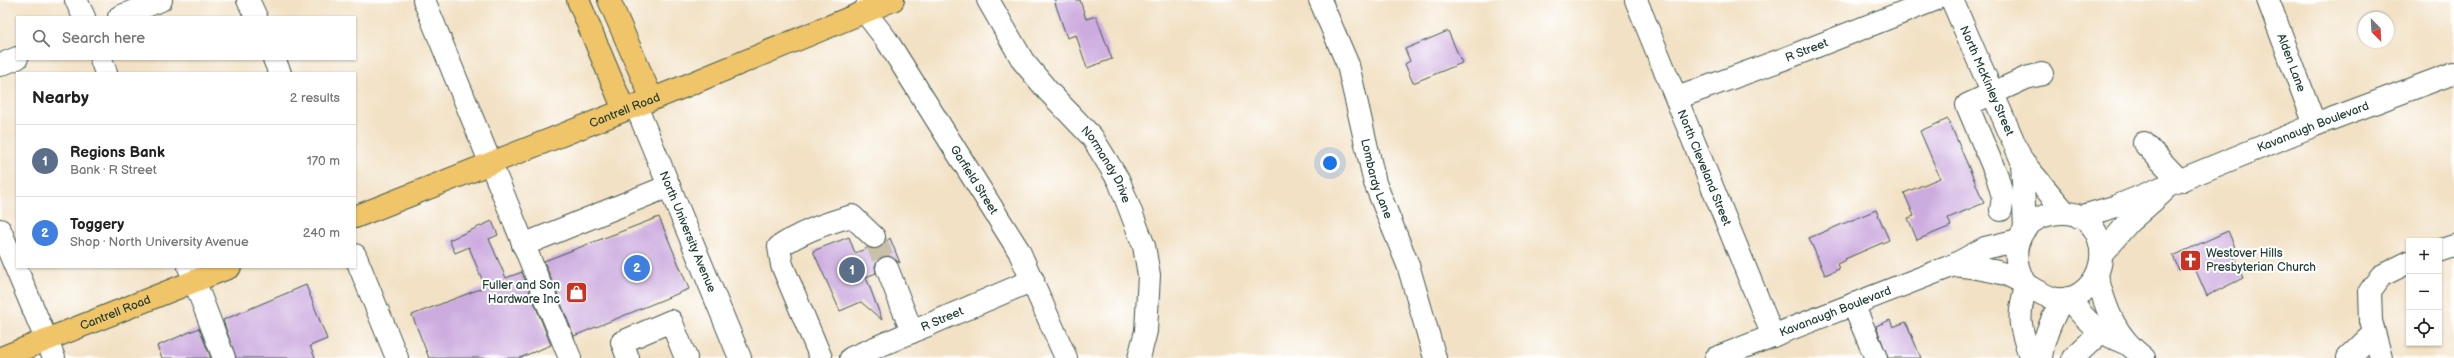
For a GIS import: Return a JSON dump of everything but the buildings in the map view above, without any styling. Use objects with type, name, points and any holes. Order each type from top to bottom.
[{"type":"main road","name":"North University Avenue","points":[[578,0],[637,105]]},
{"type":"main road","name":"North University Avenue","points":[[609,0],[637,105]]},
{"type":"main road","name":"Cantrell Road","points":[[356,217],[637,105],[867,6],[893,0]]},
{"type":"main road","name":"Cantrell Road","points":[[1,358],[50,349],[191,274],[224,268]]},
{"type":"street","points":[[76,0],[84,16]]},
{"type":"street","points":[[121,16],[161,0]]},
{"type":"street","points":[[248,0],[256,16]]},
{"type":"street","points":[[424,0],[570,358]]},
{"type":"street","name":"Normandy Drive","points":[[988,0],[1023,61],[1048,91],[1092,137],[1119,182],[1142,239],[1149,275],[1146,331],[1139,358]]},
{"type":"street","name":"Lombardy Lane","points":[[1320,0],[1348,65],[1375,183],[1408,265],[1435,358]]},
{"type":"street","name":"North Cleveland Street","points":[[1636,0],[1773,336]]},
{"type":"street","name":"R Street","points":[[1677,98],[1790,57],[1934,0]]},
{"type":"street","name":"North McKinley Street","points":[[1952,0],[2022,161]]},
{"type":"street","name":"Alden Lane","points":[[2268,0],[2315,125]]},
{"type":"street","name":"Garfield Street","points":[[867,6],[886,39],[1019,251],[1066,358]]},
{"type":"street","points":[[0,65],[16,58]]},
{"type":"street","points":[[101,60],[106,72]]},
{"type":"street","points":[[274,60],[280,72]]},
{"type":"street","name":"Kavanaugh Boulevard","points":[[2072,215],[2105,210],[2176,183],[2315,125],[2454,72]]},
{"type":"street","points":[[2001,210],[2003,197],[1997,176],[1967,105],[1992,92],[2042,74]]},
{"type":"street","name":"North University Avenue","points":[[637,105],[740,358]]},
{"type":"street","points":[[2102,252],[2129,222],[2176,183],[2144,143]]},
{"type":"street","points":[[2022,161],[2072,215],[2091,226],[2099,238],[2102,252],[2101,267],[2097,276],[2086,290],[2065,298],[2046,297],[2034,291],[2026,283],[2018,270],[2015,256],[2022,234],[2022,161]]},
{"type":"street","points":[[523,245],[669,186]]},
{"type":"street","points":[[2022,234],[2036,219],[2050,213],[2072,215]]},
{"type":"street","points":[[821,358],[782,265],[779,247],[791,239],[828,223],[852,216],[874,238]]},
{"type":"street","points":[[0,230],[50,349]]},
{"type":"street","name":"Kavanaugh Boulevard","points":[[1718,358],[1954,265],[1986,248],[2022,234]]},
{"type":"street","points":[[2442,250],[2454,246]]},
{"type":"street","points":[[356,257],[397,358]]},
{"type":"street","points":[[2381,358],[2370,314],[2370,291],[2381,276],[2406,264]]},
{"type":"street","points":[[1954,265],[1987,268],[2026,283]]},
{"type":"street","points":[[887,268],[912,332]]},
{"type":"street","points":[[191,274],[224,358]]},
{"type":"street","points":[[2097,276],[2107,314],[2139,354]]},
{"type":"street","name":"R Street","points":[[851,358],[1033,280]]},
{"type":"street","points":[[2026,283],[2022,299],[2020,330],[2031,358]]},
{"type":"street","points":[[2065,298],[2090,325],[2139,354]]},
{"type":"street","points":[[2041,358],[2044,339],[2065,298]]},
{"type":"street","points":[[1853,304],[1876,358]]},
{"type":"street","points":[[628,358],[622,342],[671,321],[686,358]]},
{"type":"street","points":[[2079,352],[2101,332]]},
{"type":"street","points":[[2348,358],[2374,332]]},
{"type":"tunnel","points":[[874,237],[887,268]]},
{"type":"place","name":"Westover Hills Presbyterian Church","points":[[2191,260]]},
{"type":"place","name":"Toggery","points":[[637,268]]},
{"type":"place","name":"Regions Bank","points":[[852,270]]},
{"type":"place","name":"Fuller and Son Hardware Inc","points":[[576,292]]}]
